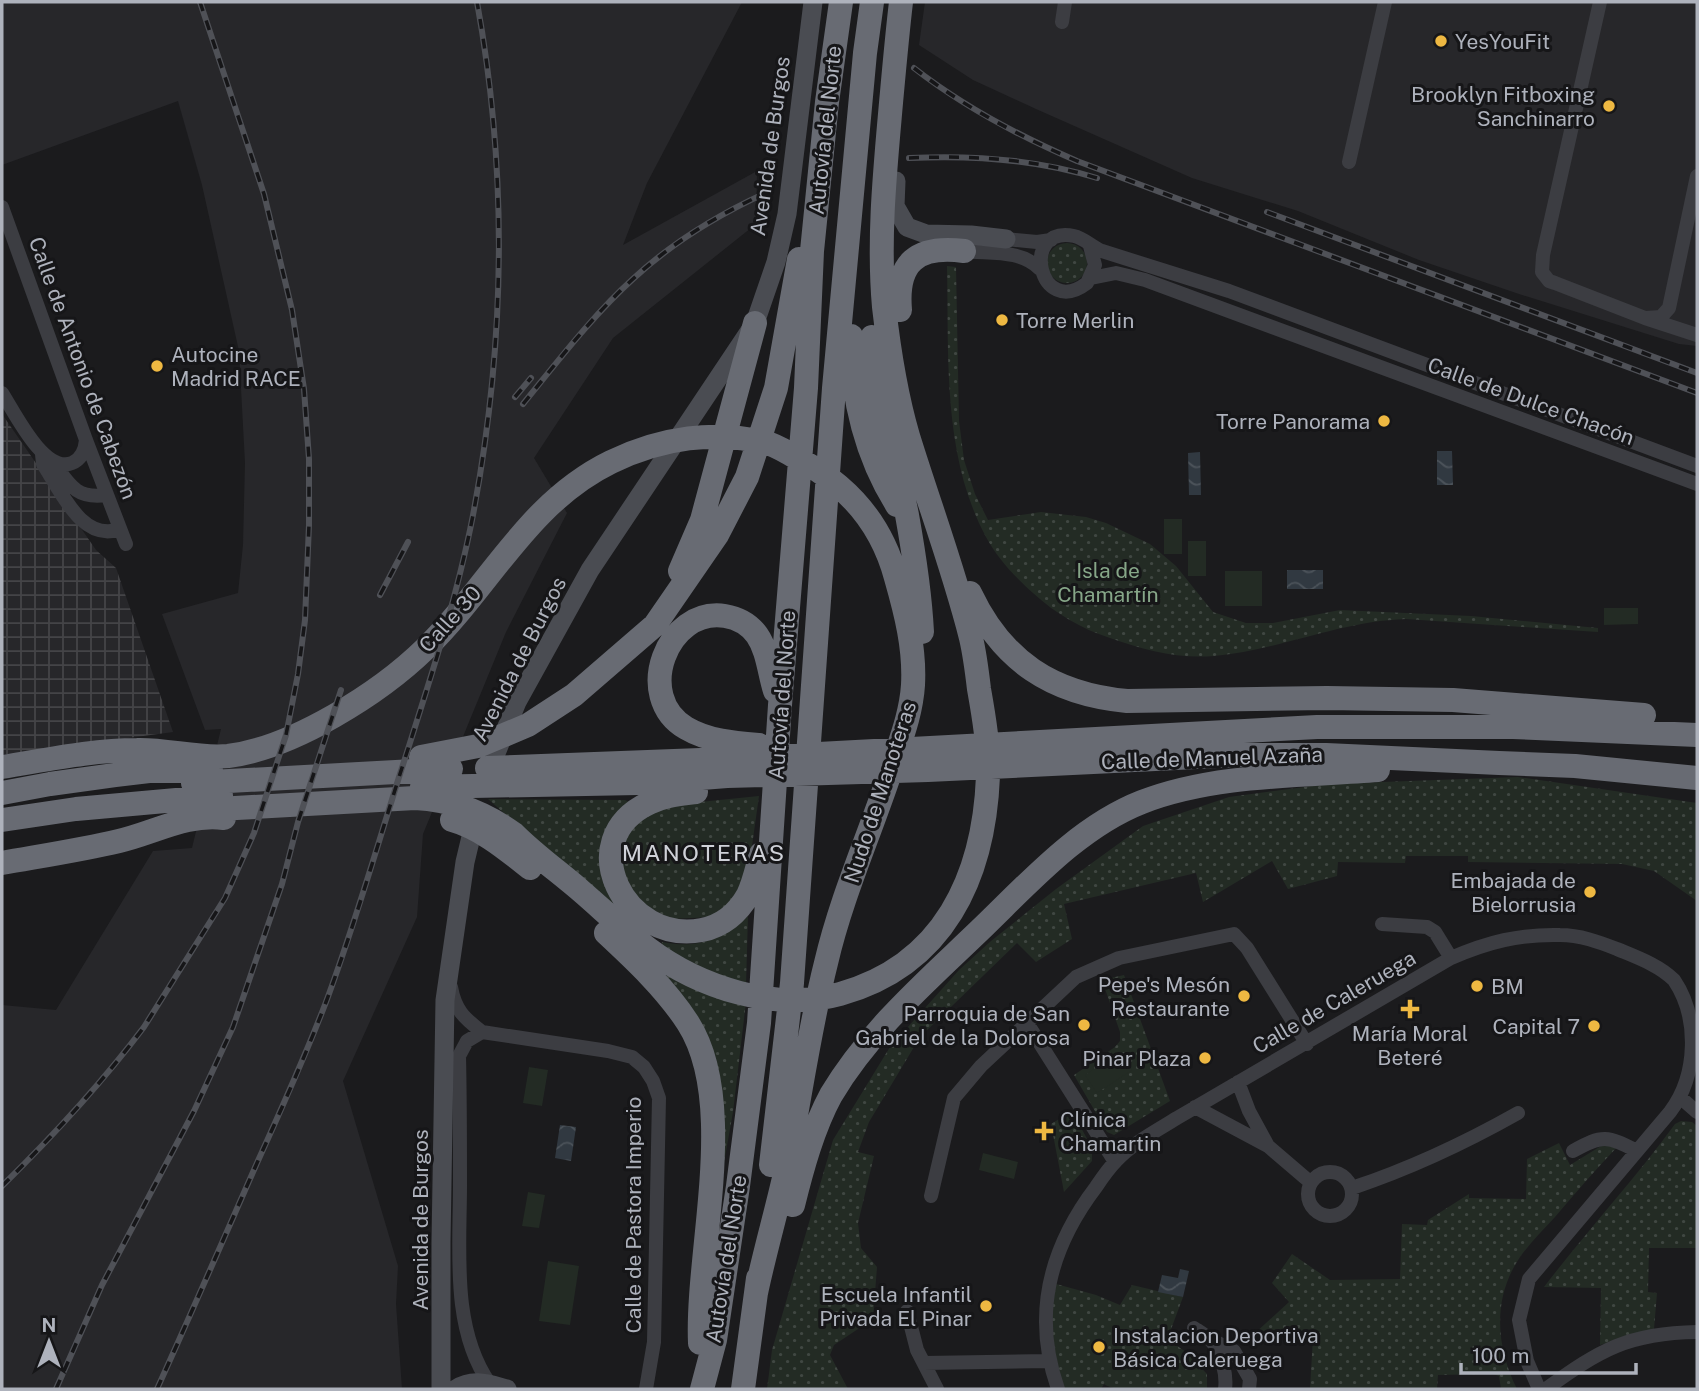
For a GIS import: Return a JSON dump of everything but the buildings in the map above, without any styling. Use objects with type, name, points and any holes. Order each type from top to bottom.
[{"type":"highway","name":"Autovía del Norte","points":[[702,1387],[715,1340],[759,1023],[780,705],[806,388],[812,251],[827,102],[841,2]]},
{"type":"highway","name":"Autovía del Norte","points":[[756,1293],[792,983],[834,388],[872,2]]},
{"type":"highway","points":[[894,2],[873,172],[868,292],[876,372],[915,568],[923,647],[922,672],[913,687]]},
{"type":"highway","points":[[426,797],[467,824],[518,838],[649,950],[728,990],[772,999],[800,1001],[836,995],[864,986],[888,974],[927,945],[945,921],[971,875],[982,830],[988,776],[984,717],[972,642],[901,408],[884,303],[882,203],[901,2]]},
{"type":"highway","points":[[891,102],[912,2]]},
{"type":"highway","points":[[2,838],[223,788],[295,766],[449,753],[489,742],[528,725],[574,695],[655,625],[717,535],[747,477],[776,388],[808,206],[818,188]]},
{"type":"highway","points":[[850,208],[851,345],[861,423],[884,485],[936,567],[950,596],[962,629],[984,717]]},
{"type":"highway","points":[[964,251],[939,249],[923,253],[912,261],[900,279],[900,310],[910,382],[923,433],[964,564],[1001,638],[1001,643]]},
{"type":"highway","points":[[626,650],[677,577],[702,520],[755,323]]},
{"type":"highway","name":"Calle 30","points":[[2,863],[122,840],[188,819],[223,788],[309,728],[373,692],[425,650],[455,618],[550,503],[572,484],[609,463],[651,446],[692,438],[748,440],[774,445],[832,479],[857,500]]},
{"type":"highway","points":[[930,499],[976,607],[1001,643],[1020,662],[1039,675],[1056,684],[1101,699],[1127,701],[1313,698],[1453,701],[1697,720]]},
{"type":"highway","name":"Nudo de Manoteras","points":[[756,1293],[783,1182],[826,963],[842,907],[874,823],[907,722],[913,687],[912,646],[894,570],[885,545],[857,500]]},
{"type":"highway","points":[[727,767],[704,737],[683,727],[666,708],[659,690],[660,663],[669,644],[683,629],[698,620],[717,615],[738,619],[756,633],[766,655],[780,705]]},
{"type":"highway","points":[[1406,701],[1587,721],[1617,730]]},
{"type":"highway","name":"Calle de Manuel Azaña","points":[[727,767],[908,776],[928,770],[1051,752],[1399,726],[1617,730],[1697,735]]},
{"type":"highway","points":[[2,820],[223,788],[503,776],[638,783],[727,767],[796,746],[1020,736],[1051,752]]},
{"type":"highway","name":"Calle 30","points":[[2,767],[141,749],[222,757],[223,788]]},
{"type":"highway","name":"Calle de Manuel Azaña","points":[[1051,752],[1314,755],[1499,762],[1697,778]]},
{"type":"highway","points":[[2,780],[141,760],[223,788]]},
{"type":"highway","points":[[745,1389],[770,1308],[795,1195],[815,1133],[830,1098],[846,1071],[886,1022],[1059,855],[1117,814],[1165,794],[1195,787],[1227,782],[1499,762]]},
{"type":"highway","points":[[727,767],[675,794],[650,802],[629,816],[617,832],[611,855],[612,870],[621,894],[639,915],[657,926],[683,932],[706,930],[732,915],[749,894],[774,799]]},
{"type":"highway","points":[[2,793],[50,783],[149,771],[177,772],[223,788]]},
{"type":"highway","points":[[2,806],[163,785],[426,797],[503,776]]},
{"type":"highway","points":[[223,788],[225,813],[408,803],[432,805],[474,816],[495,830],[645,969],[688,1023],[700,1046],[707,1073],[713,1145],[700,1336],[702,1387]]},
{"type":"highway","points":[[2,872],[87,856],[122,840]]},
{"type":"highway","points":[[745,1389],[756,1293]]},
{"type":"street","name":"Avenida de Burgos","points":[[442,1389],[445,1000],[465,862],[482,790],[517,702],[590,570],[755,323],[776,262],[787,214],[813,2]]},
{"type":"street","points":[[912,2],[899,129],[895,206],[908,227],[917,232],[1037,242],[1072,235],[1090,246],[1095,259],[1091,278],[1082,287],[1062,290],[1050,285],[1040,269],[1020,256],[964,251]]},
{"type":"street","points":[[1062,22],[1065,2]]},
{"type":"street","points":[[1349,162],[1385,2]]},
{"type":"street","points":[[1600,2],[1543,255],[1542,272],[1549,281],[1697,335]]},
{"type":"street","points":[[1645,318],[1661,317],[1669,309],[1697,176]]},
{"type":"street","name":"Calle de Antonio de Cabezón","points":[[2,206],[126,544]]},
{"type":"street","points":[[1040,269],[1041,253],[1051,240]]},
{"type":"street","name":"Calle de Dulce Chacón","points":[[1090,246],[1229,291],[1697,466]]},
{"type":"street","name":"Calle de Dulce Chacón","points":[[1091,278],[1106,273],[1126,275],[1224,308],[1697,484]]},
{"type":"street","points":[[1224,308],[1229,291]]},
{"type":"street","points":[[1351,356],[1357,340]]},
{"type":"street","points":[[1477,403],[1483,387]]},
{"type":"street","points":[[2,393],[48,458],[77,492],[93,497],[107,495]]},
{"type":"street","points":[[1607,452],[1612,435]]},
{"type":"street","points":[[48,458],[62,465],[77,461],[85,448],[86,440]]},
{"type":"street","points":[[48,458],[43,464],[84,524],[101,532],[120,529]]},
{"type":"street","name":"Calle de Caleruega","points":[[1382,924],[1427,927],[1435,932],[1451,958]]},
{"type":"street","points":[[931,1196],[954,1098],[981,1066],[1076,978],[1119,958],[1234,934],[1247,948],[1307,1044]]},
{"type":"street","name":"Calle de Caleruega","points":[[1058,1389],[1048,1361],[1046,1299],[1049,1282],[1060,1243],[1075,1214],[1115,1162],[1139,1141],[1195,1107],[1451,958],[1486,944],[1523,936],[1563,935],[1595,941],[1641,958],[1672,978],[1684,992],[1690,1005],[1696,1031],[1696,1063],[1681,1098],[1529,1279],[1519,1320],[1527,1361],[1539,1389]]},
{"type":"street","points":[[450,979],[454,1004],[467,1020],[482,1032]]},
{"type":"street","points":[[1027,1023],[1115,1162]]},
{"type":"street","name":"Avenida de Burgos","points":[[482,1032],[467,1041],[459,1056],[461,1297],[465,1325],[475,1358],[496,1388]]},
{"type":"street","name":"Calle de Pastora Imperio","points":[[482,1032],[632,1057],[644,1067],[653,1081],[659,1098],[654,1328],[646,1389]]},
{"type":"street","points":[[1238,1082],[1249,1111],[1268,1146]]},
{"type":"street","points":[[1681,1098],[1697,1112]]},
{"type":"street","points":[[1195,1107],[1268,1146],[1310,1182]]},
{"type":"street","points":[[1352,1188],[1396,1174],[1460,1146],[1518,1113]]},
{"type":"street","points":[[1573,1152],[1596,1138],[1616,1141],[1637,1151]]},
{"type":"street","points":[[1333,1171],[1345,1177],[1352,1188],[1351,1203],[1342,1214],[1327,1217],[1313,1211],[1307,1197],[1310,1182],[1320,1174],[1333,1171]]},
{"type":"street","points":[[907,1311],[917,1350],[937,1389]]},
{"type":"street","points":[[1194,1328],[1213,1342],[1223,1364],[1225,1389]]},
{"type":"street","points":[[1546,1389],[1585,1361],[1615,1345],[1665,1333],[1697,1332]]},
{"type":"street","points":[[1207,1338],[1234,1352],[1250,1379],[1249,1389]]},
{"type":"street","points":[[924,1363],[1048,1361]]},
{"type":"street","name":"Avenida de Burgos","points":[[456,1389],[476,1382],[496,1388]]},
{"type":"shaded area","points":[[2,2],[742,2],[647,183],[623,245],[757,171],[756,224],[613,338],[534,458],[567,513],[506,632],[423,834],[417,917],[343,1081],[398,1266],[396,1304],[402,1389],[2,1389],[2,1005],[56,1010],[153,851],[192,848],[221,729],[205,730],[162,614],[238,593],[243,545],[245,463],[239,351],[202,185],[178,101],[2,165]]},
{"type":"shaded area","points":[[925,2],[1697,2],[1697,346],[1679,344],[1419,260],[1298,211],[1192,178],[1036,109],[973,80],[919,45]]},
{"type":"shaded area","points":[[2,414],[96,550],[116,568],[173,732],[2,755]]},
{"type":"green space","points":[[1067,243],[1081,249],[1087,263],[1081,277],[1067,283],[1053,277],[1047,263],[1053,249]]},
{"type":"green space","name":"Isla de Chamartín","points":[[947,266],[956,267],[959,421],[964,460],[975,494],[988,520],[1041,512],[1086,517],[1106,523],[1150,544],[1176,566],[1213,612],[1246,623],[1273,623],[1340,610],[1471,616],[1598,628],[1598,632],[1406,619],[1357,625],[1263,648],[1201,657],[1161,653],[1136,646],[1070,620],[1042,601],[1007,567],[990,545],[972,506],[955,439],[951,404]]},
{"type":"green space","points":[[1164,519],[1182,519],[1182,554],[1164,554]]},
{"type":"green space","points":[[1188,541],[1206,541],[1206,576],[1188,576]]},
{"type":"green space","points":[[1225,571],[1262,571],[1262,606],[1225,606]]},
{"type":"green space","points":[[1604,608],[1638,608],[1638,624],[1604,625]]},
{"type":"green space","points":[[1518,777],[1697,803],[1697,901],[1654,871],[1622,864],[1468,862],[1468,856],[1406,856],[1405,863],[1338,862],[1337,876],[1288,889],[1272,861],[1203,902],[1196,873],[1064,904],[1072,939],[1036,962],[1017,943],[920,1037],[869,1122],[858,1152],[874,1156],[858,1223],[861,1248],[877,1267],[873,1319],[834,1345],[830,1355],[848,1389],[767,1389],[772,1350],[833,1140],[890,1047],[959,970],[991,941],[1056,889],[1143,826],[1229,797],[1328,784]]},
{"type":"green space","points":[[759,796],[750,860],[743,882],[726,907],[712,917],[671,919],[640,903],[626,882],[620,861],[622,842],[635,825],[652,812],[690,803]]},
{"type":"green space","points":[[488,799],[629,802],[611,824],[631,925]]},
{"type":"green space","points":[[748,916],[746,985],[731,981],[661,949],[662,942],[687,944],[708,941],[728,931]]},
{"type":"green space","points":[[640,952],[746,1002],[733,1112],[722,1174],[718,1086]]},
{"type":"green space","points":[[1124,975],[1170,1101],[1114,1135],[1107,1132],[1074,1075],[1120,1041],[1120,1032],[1102,980]]},
{"type":"green space","points":[[1120,1052],[1132,1070],[1097,1093],[1085,1075]]},
{"type":"green space","points":[[529,1067],[548,1070],[542,1106],[523,1103]]},
{"type":"green space","points":[[1072,1111],[1092,1148],[1092,1161],[1064,1192],[1051,1124]]},
{"type":"green space","points":[[1681,1121],[1692,1122],[1697,1126],[1697,1248],[1649,1248],[1648,1292],[1657,1293],[1654,1329],[1600,1345],[1601,1288],[1544,1287],[1675,1124]]},
{"type":"green space","points":[[1559,1143],[1570,1165],[1601,1146],[1619,1145],[1528,1247],[1511,1273],[1501,1306],[1500,1323],[1505,1356],[1517,1389],[1501,1389],[1499,1376],[1493,1374],[1438,1375],[1437,1389],[1310,1389],[1313,1337],[1281,1331],[1260,1346],[1253,1335],[1289,1302],[1272,1283],[1292,1254],[1330,1280],[1400,1279],[1402,1224],[1427,1225],[1428,1220],[1469,1194],[1469,1198],[1526,1199],[1527,1159]]},
{"type":"green space","points":[[983,1153],[1018,1162],[1014,1179],[979,1170]]},
{"type":"green space","points":[[528,1192],[545,1195],[539,1228],[522,1226]]},
{"type":"green space","points":[[548,1261],[579,1266],[570,1325],[539,1321]]},
{"type":"green space","points":[[1049,1282],[1096,1295],[1120,1305],[1132,1285],[1183,1297],[1170,1332],[1170,1341],[1186,1352],[1207,1374],[1207,1389],[1144,1387],[1124,1390],[1104,1384],[1101,1389],[1058,1389],[1047,1299]]},
{"type":"water","points":[[1437,451],[1452,451],[1453,485],[1437,485]]},
{"type":"water","points":[[1200,452],[1201,495],[1189,495],[1188,453]]},
{"type":"water","points":[[1287,570],[1323,570],[1323,589],[1287,589]]},
{"type":"water","points":[[560,1125],[576,1127],[571,1161],[555,1158]]},
{"type":"water","points":[[1180,1269],[1189,1271],[1183,1297],[1158,1292],[1162,1275],[1178,1278]]},
{"type":"railway","points":[[2,1186],[76,1109],[128,1048],[225,898],[254,833],[286,735],[298,674],[305,620],[309,525],[309,459],[304,389],[292,310],[264,194],[200,2]]},
{"type":"railway","points":[[157,1389],[293,1083],[326,1002],[430,678],[466,548],[484,451],[497,323],[499,259],[494,130],[477,2]]},
{"type":"railway","points":[[914,68],[993,120],[1077,161],[1697,393]]},
{"type":"railway","points":[[909,158],[1004,160],[1051,166],[1097,178]]},
{"type":"railway","points":[[523,404],[590,323],[649,265],[699,229],[770,191]]},
{"type":"railway","points":[[1267,212],[1697,373]]},
{"type":"railway","points":[[515,397],[531,378]]},
{"type":"railway","points":[[380,595],[408,542]]},
{"type":"railway","points":[[56,1389],[102,1285],[194,1111],[233,1027],[282,884],[298,822],[341,690]]},
{"type":"place","name":"YesYouFit","points":[[1441,41]]},
{"type":"place","name":"Brooklyn Fitboxing Sanchinarro","points":[[1609,106]]},
{"type":"place","name":"Torre Merlin","points":[[1002,320]]},
{"type":"place","name":"Autocine Madrid RACE","points":[[157,366]]},
{"type":"place","name":"Torre Panorama","points":[[1384,421]]},
{"type":"place","name":"Embajada de Bielorrusia","points":[[1590,892]]},
{"type":"place","name":"BM","points":[[1477,986]]},
{"type":"place","name":"Pepe's Mesón Restaurante","points":[[1244,996]]},
{"type":"place","name":"María Moral Beteré","points":[[1410,1009]]},
{"type":"place","name":"Parroquia de San Gabriel de la Dolorosa","points":[[1084,1025]]},
{"type":"place","name":"Capital 7","points":[[1594,1026]]},
{"type":"place","name":"Pinar Plaza","points":[[1205,1058]]},
{"type":"place","name":"Clínica Chamartin","points":[[1044,1131]]},
{"type":"place","name":"Escuela Infantil Privada El Pinar","points":[[986,1306]]},
{"type":"place","name":"Instalacion Deportiva Básica Caleruega","points":[[1099,1347]]},
{"type":"district","name":"MANOTERAS","points":[[704,852]]}]
